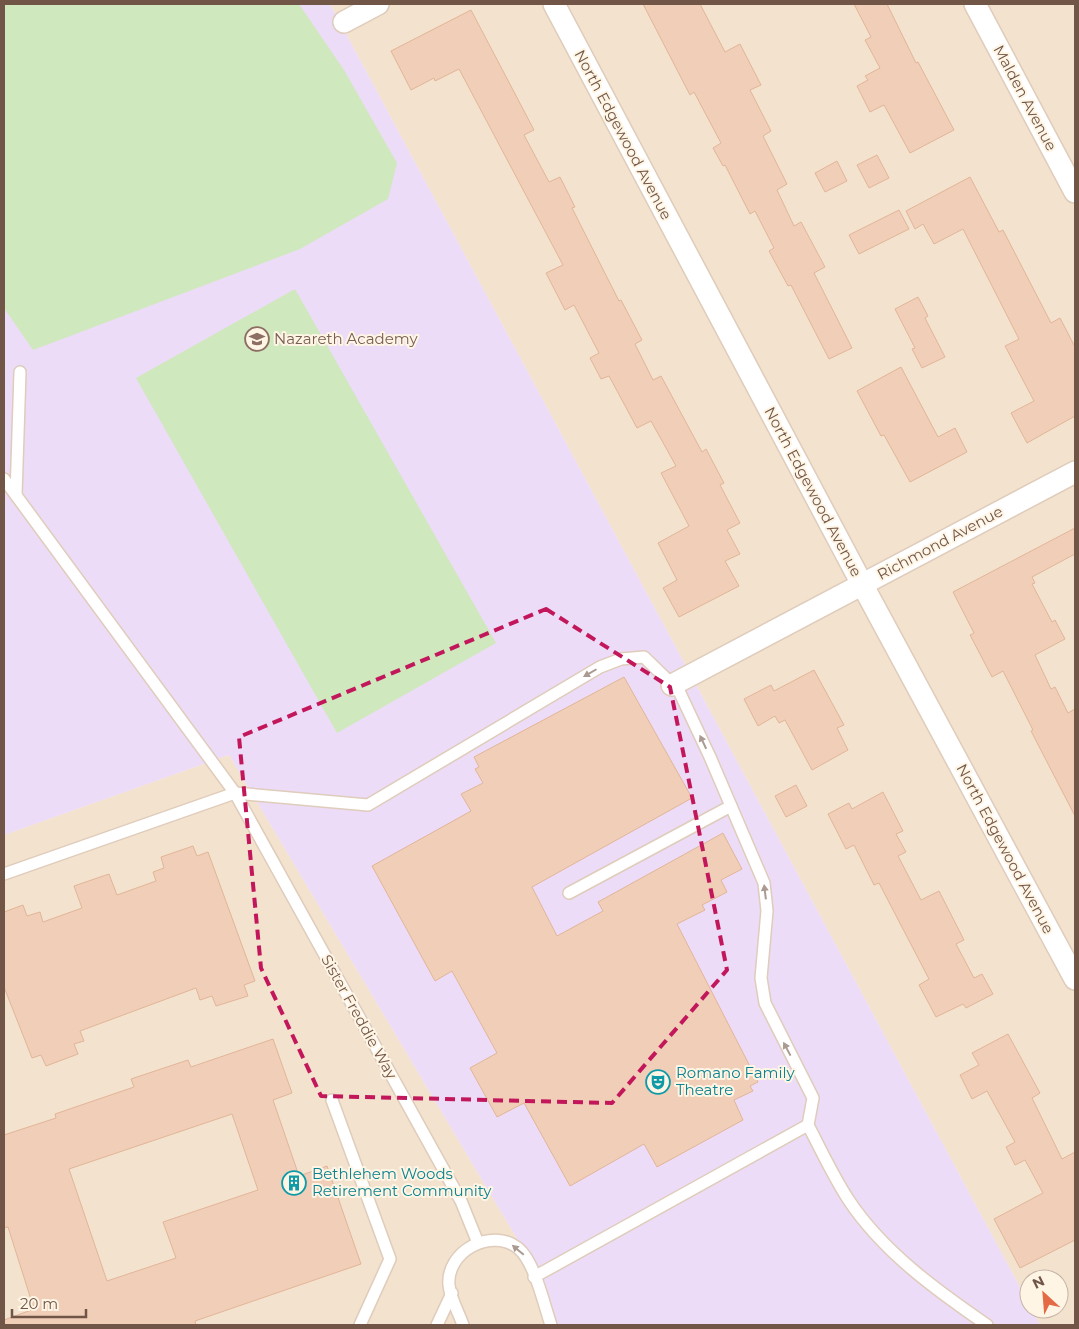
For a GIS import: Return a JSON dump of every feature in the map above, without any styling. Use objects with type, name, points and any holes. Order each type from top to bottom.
[{"type":"street","points":[[344,22],[378,4]]},
{"type":"street","name":"North Edgewood Avenue","points":[[554,4],[862,584],[1075,979]]},
{"type":"street","name":"Malden Avenue","points":[[975,4],[1075,192]]},
{"type":"street","name":"Richmond Avenue","points":[[672,685],[1075,472]]},
{"type":"lane","points":[[16,495],[20,372]]},
{"type":"lane","name":"Sister Freddie Way","points":[[4,479],[235,793],[461,1201],[478,1243]]},
{"type":"lane","points":[[4,874],[235,793],[368,805],[570,685],[621,659],[644,657],[679,691],[764,884],[767,911],[761,978],[764,1003],[813,1098],[808,1125],[848,1199],[870,1228],[924,1278],[987,1325]]},
{"type":"lane","points":[[569,892],[731,806]]},
{"type":"lane","points":[[332,1100],[390,1259],[360,1325]]},
{"type":"lane","points":[[534,1277],[808,1125]]},
{"type":"lane","points":[[463,1325],[449,1285],[456,1262],[465,1251],[478,1243],[493,1239],[518,1248],[528,1260],[551,1325]]},
{"type":"lane","points":[[438,1325],[452,1293]]},
{"type":"highlighted area","points":[[546,609],[670,687],[727,970],[612,1103],[321,1096],[261,968],[239,737]]},
{"type":"shaded area","name":"Nazareth Academy","points":[[4,4],[330,4],[1019,1285],[1019,1319],[1037,1319],[1040,1325],[556,1325],[531,1254],[519,1242],[229,755],[4,835]]},
{"type":"shaded area","points":[[330,4],[1075,4],[1075,1325],[1040,1325],[1037,1319],[1069,1319],[1069,1269],[1019,1269],[1019,1285]]},
{"type":"shaded area","points":[[229,755],[519,1242],[531,1254],[556,1325],[4,1325],[4,835]]},
{"type":"green space","points":[[4,4],[299,4],[344,70],[397,163],[388,199],[300,249],[33,350],[4,308]]},
{"type":"green space","points":[[295,289],[496,643],[337,733],[136,378]]},
{"type":"building","points":[[643,4],[700,4],[725,52],[740,44],[761,85],[750,90],[771,131],[763,136],[787,184],[777,190],[794,226],[801,222],[825,267],[814,273],[852,348],[829,359],[791,285],[788,286],[769,251],[774,248],[755,211],[750,214],[725,165],[723,166],[713,148],[721,143],[694,92],[690,95]]},
{"type":"building","points":[[854,4],[887,4],[916,63],[918,62],[954,130],[910,153],[884,105],[870,112],[857,86],[868,80],[865,76],[880,68],[865,40],[871,37]]},
{"type":"building","points":[[471,10],[534,130],[524,135],[549,182],[560,177],[575,207],[572,208],[619,301],[621,300],[642,340],[635,344],[653,380],[661,376],[702,452],[706,449],[724,483],[720,485],[740,523],[727,530],[740,554],[725,561],[739,586],[679,617],[663,588],[677,580],[658,543],[689,526],[661,473],[676,466],[651,421],[637,428],[609,376],[601,379],[590,358],[599,353],[574,305],[565,310],[546,273],[563,265],[459,69],[435,81],[434,78],[411,90],[391,51]]},
{"type":"building","points":[[877,155],[889,178],[869,188],[857,165]]},
{"type":"building","points":[[837,161],[847,181],[825,192],[815,173]]},
{"type":"building","points":[[970,177],[999,232],[1003,230],[1051,323],[1060,318],[1075,347],[1075,416],[1027,443],[1011,413],[1034,401],[1005,346],[1019,339],[963,229],[934,244],[923,224],[915,229],[906,211]]},
{"type":"building","points":[[899,210],[909,229],[859,254],[849,235]]},
{"type":"building","points":[[918,297],[928,316],[925,318],[945,357],[922,368],[912,349],[915,348],[895,309]]},
{"type":"building","points":[[901,367],[938,437],[955,428],[967,452],[910,482],[884,435],[881,436],[857,391]]},
{"type":"building","points":[[1075,528],[1075,554],[1032,577],[1035,583],[1032,584],[1052,622],[1055,620],[1065,639],[1035,655],[1051,689],[1055,687],[1068,713],[1075,709],[1075,816],[1031,731],[1033,730],[1003,671],[992,677],[970,635],[974,633],[953,592]]},
{"type":"building","points":[[814,670],[844,725],[837,728],[848,750],[812,770],[785,720],[779,723],[775,716],[758,726],[744,699],[771,685],[774,691]]},
{"type":"building","points":[[624,677],[692,798],[532,887],[557,936],[603,911],[598,902],[723,833],[742,869],[721,880],[727,892],[702,905],[705,910],[677,924],[758,1082],[750,1086],[753,1091],[734,1100],[743,1120],[657,1167],[644,1144],[570,1186],[524,1103],[497,1117],[470,1068],[497,1053],[452,971],[435,981],[372,866],[471,811],[461,794],[483,783],[475,769],[479,767],[474,757]]},
{"type":"building","points":[[796,785],[807,806],[786,817],[775,796]]},
{"type":"building","points":[[883,792],[903,831],[896,834],[906,852],[898,856],[921,900],[939,891],[964,940],[956,944],[974,978],[982,974],[993,994],[966,1008],[963,1004],[936,1017],[919,985],[929,979],[879,883],[874,885],[854,845],[846,849],[828,814],[849,803],[852,809]]},
{"type":"building","points":[[193,846],[197,856],[208,852],[255,981],[244,985],[248,996],[216,1006],[212,996],[200,1000],[196,988],[80,1031],[84,1041],[74,1044],[78,1054],[46,1066],[41,1055],[32,1058],[4,987],[4,912],[23,905],[27,916],[40,912],[43,922],[82,908],[74,886],[109,874],[117,895],[156,881],[153,872],[164,868],[161,857]]},
{"type":"building","points":[[1008,1034],[1040,1093],[1032,1098],[1062,1159],[1075,1152],[1075,1240],[1020,1268],[994,1219],[1043,1193],[1025,1160],[1015,1165],[1006,1147],[1015,1142],[987,1091],[972,1099],[960,1075],[979,1065],[972,1053]]},
{"type":"building","name":"Bethlehem Woods Retirement Community","points":[[273,1039],[292,1093],[273,1100],[299,1176],[327,1166],[361,1264],[195,1321],[196,1325],[4,1325],[4,1320],[34,1309],[8,1227],[4,1228],[4,1135],[56,1118],[55,1114],[134,1087],[131,1079],[188,1060],[191,1067]],"holes":[[[232,1114],[258,1190],[163,1222],[176,1258],[107,1281],[69,1169]]]},
{"type":"place","name":"Nazareth Academy","points":[[257,339]]},
{"type":"place","name":"Romano Family Theatre","points":[[658,1082]]},
{"type":"place","name":"Bethlehem Woods Retirement Community","points":[[294,1183]]}]
